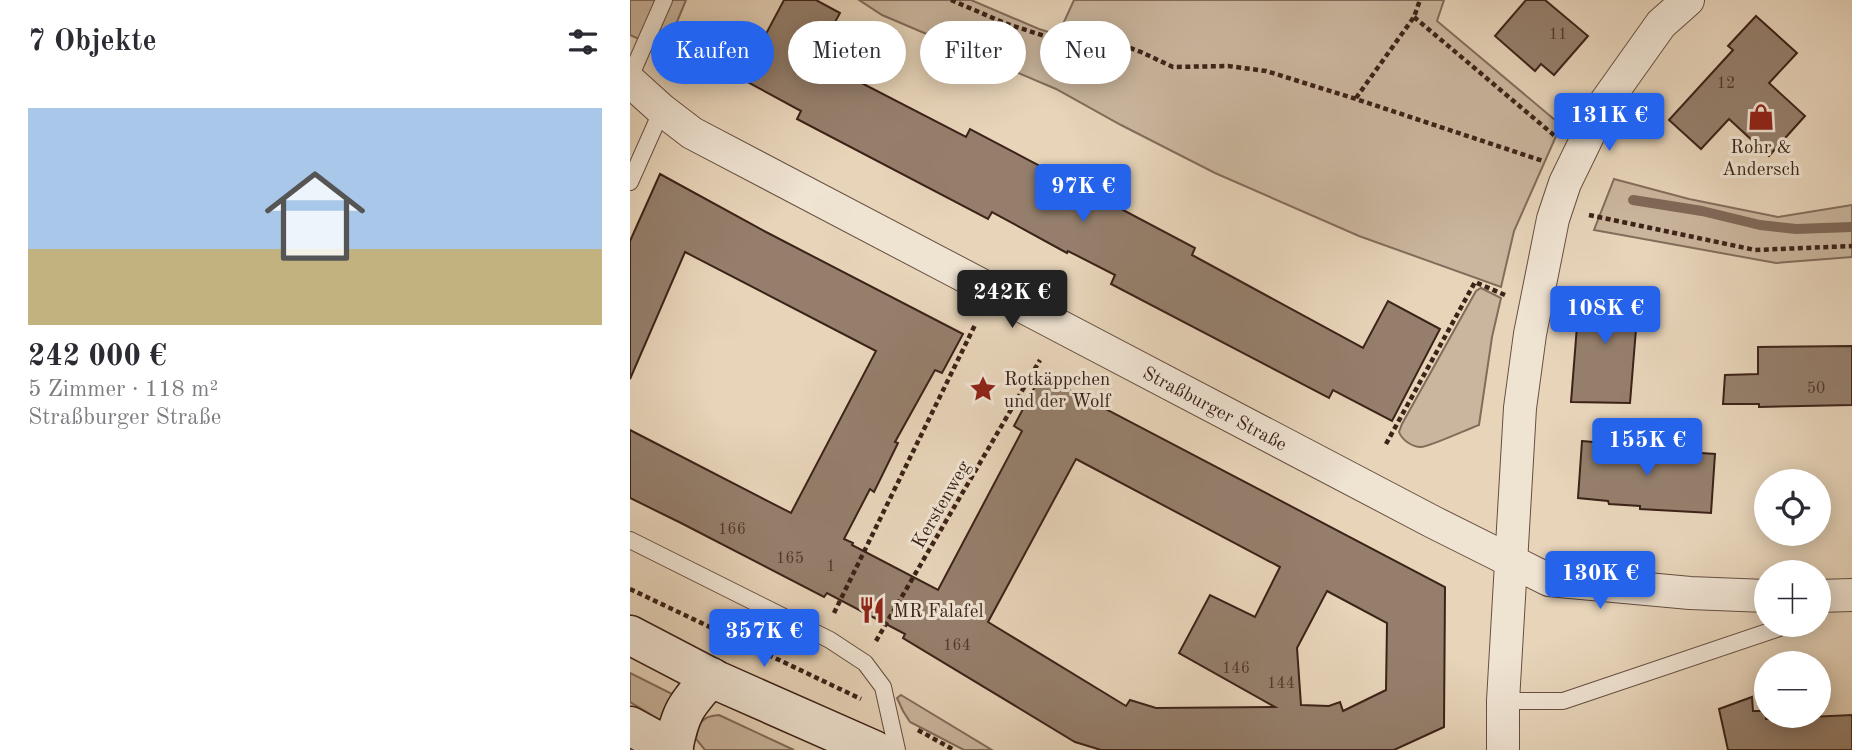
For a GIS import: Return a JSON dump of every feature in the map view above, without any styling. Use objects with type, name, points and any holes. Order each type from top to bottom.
[{"type":"main road","points":[[630,635],[711,677],[874,750]]},
{"type":"main road","points":[[630,726],[674,750],[678,723],[688,703],[711,677]]},
{"type":"street","points":[[1503,750],[1503,701],[1520,408],[1532,321],[1553,219],[1565,183],[1602,107],[1661,24],[1688,0]]},
{"type":"street","name":"Straßburger Straße","points":[[630,79],[662,110],[692,133],[1512,562],[1549,579],[1690,593],[1754,596]]},
{"type":"street","points":[[1831,596],[1852,595]]},
{"type":"lane","points":[[630,79],[664,0]]},
{"type":"lane","points":[[630,181],[662,110]]},
{"type":"lane","points":[[630,540],[830,640],[865,663],[883,687],[897,750]]},
{"type":"lane","points":[[1503,701],[1563,701],[1754,636]]},
{"type":"path","points":[[951,0],[1007,24],[1048,37],[1116,43],[1173,67],[1228,66],[1266,71],[1551,163]]},
{"type":"path","points":[[1356,99],[1413,17],[1420,0]]},
{"type":"path","points":[[1413,17],[1561,142]]},
{"type":"path","points":[[1581,214],[1755,250],[1852,246]]},
{"type":"path","points":[[1386,444],[1475,282],[1506,295]]},
{"type":"path","points":[[834,613],[975,325]]},
{"type":"path","name":"Kerstenweg","points":[[865,663],[1040,360]]},
{"type":"path","points":[[630,589],[863,701]]},
{"type":"path","points":[[930,737],[954,750]]},
{"type":"shaded area","points":[[630,0],[686,0],[677,21],[651,21],[651,45],[630,35]]},
{"type":"shaded area","points":[[859,0],[971,0],[1020,21],[920,21],[920,31],[906,25],[906,21],[896,21]]},
{"type":"shaded area","points":[[1074,0],[1444,0],[1437,21],[1561,125],[1514,231],[1501,287],[1359,236],[1215,173],[1044,84],[1131,84],[1131,21],[1064,21]]},
{"type":"shaded area","points":[[1026,23],[1040,29],[1040,82],[1026,76]]},
{"type":"shaded area","points":[[1614,179],[1689,199],[1778,217],[1852,205],[1852,257],[1776,263],[1594,230]]},
{"type":"shaded area","points":[[1481,288],[1501,298],[1492,337],[1479,425],[1418,447],[1402,438],[1399,432],[1402,424],[1476,291]]},
{"type":"shaded area","points":[[630,673],[676,696],[662,721],[630,702]]},
{"type":"shaded area","points":[[901,695],[992,750],[964,750],[910,722],[897,698]]},
{"type":"shaded area","points":[[719,715],[794,750],[705,750],[696,739],[698,729],[705,719]]},
{"type":"building","points":[[784,0],[816,0],[840,13],[836,21],[788,21],[788,84],[863,84],[966,137],[970,129],[1195,248],[1192,255],[1363,348],[1388,301],[1440,329],[1392,421],[1333,390],[1329,398],[1111,284],[1115,275],[1068,251],[1067,253],[992,212],[988,219],[797,119],[801,111],[751,84],[774,84],[773,21]]},
{"type":"building","points":[[1526,0],[1545,0],[1588,36],[1554,75],[1541,64],[1535,71],[1495,36]]},
{"type":"building","points":[[1756,16],[1797,53],[1769,83],[1805,116],[1769,156],[1729,119],[1701,149],[1669,120],[1733,50],[1728,46]]},
{"type":"building","points":[[660,174],[963,334],[942,373],[935,370],[895,442],[898,443],[874,492],[870,489],[844,539],[853,543],[852,545],[938,590],[1022,431],[1014,426],[1041,375],[1445,587],[1444,727],[1394,750],[1101,750],[1075,742],[903,638],[905,634],[827,593],[824,597],[630,498],[630,430],[791,513],[876,351],[685,252],[630,379],[630,241]],"holes":[[[1076,459],[1280,567],[1255,617],[1210,595],[1179,653],[1275,707],[1156,708],[1130,700],[1126,706],[988,622]],[[1327,591],[1387,623],[1386,690],[1343,711],[1340,702],[1329,706],[1301,705],[1297,648]]]},
{"type":"building","points":[[1580,288],[1639,292],[1630,403],[1571,402]]},
{"type":"building","points":[[1852,346],[1852,405],[1759,407],[1759,404],[1723,404],[1725,375],[1758,374],[1758,347]]},
{"type":"building","points":[[1582,441],[1627,445],[1627,448],[1715,454],[1711,513],[1640,509],[1640,506],[1578,498]]},
{"type":"building","points":[[1752,697],[1754,728],[1831,728],[1831,716],[1852,715],[1852,750],[1728,750],[1719,709]]},
{"type":"waterway","points":[[1633,200],[1702,211],[1760,225],[1796,229],[1852,227]]},
{"type":"place","name":"Rohr & Andersch","points":[[1761,117]]},
{"type":"place","name":"Rotkäppchen und der Wolf","points":[[983,389]]},
{"type":"place","name":"MR Falafel","points":[[872,610]]}]
